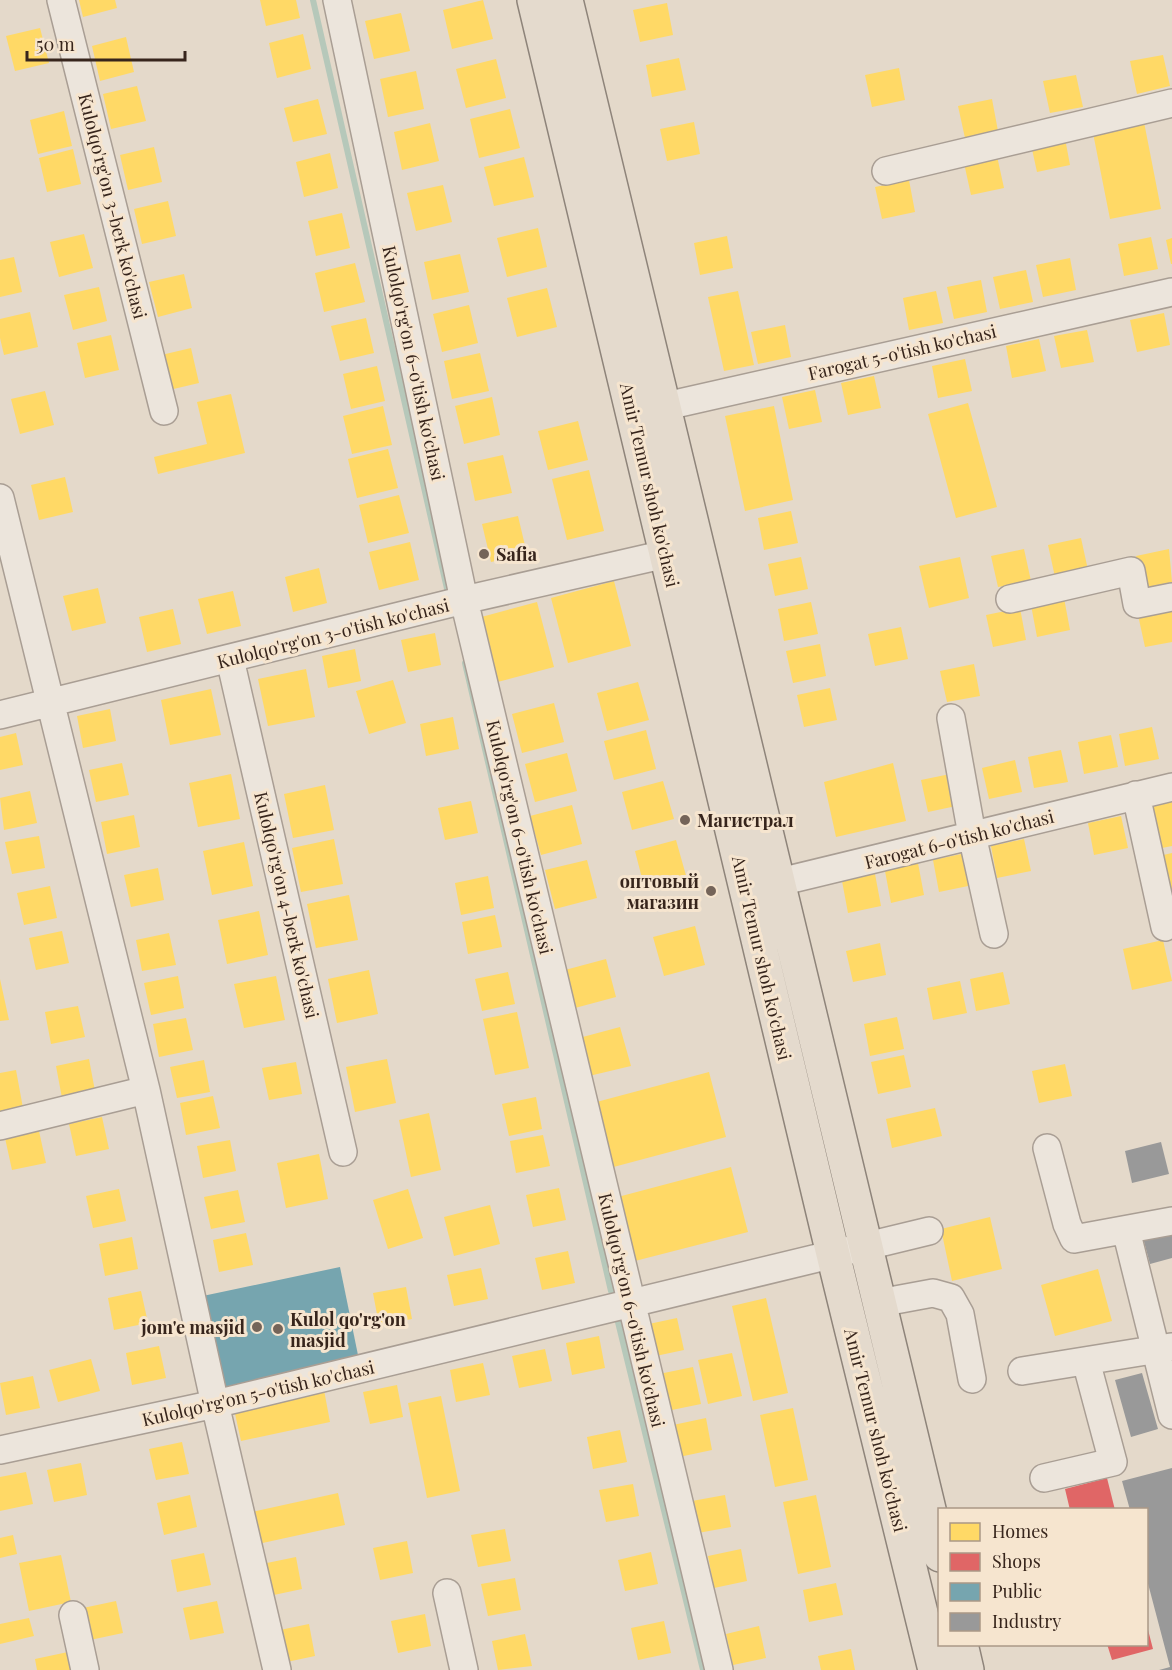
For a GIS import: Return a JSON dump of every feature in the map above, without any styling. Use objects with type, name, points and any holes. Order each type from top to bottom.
[{"type":"main road","name":"Amir Temur shoh ko'chasi","points":[[534,0],[778,882],[938,1551]]},
{"type":"main road","name":"Amir Temur shoh ko'chasi","points":[[566,0],[648,410],[666,554],[935,1670]]},
{"type":"main road","points":[[961,1646],[967,1670]]},
{"type":"street","name":"Kulolqo'rg'on 3-berk ko'chasi","points":[[61,0],[164,411]]},
{"type":"street","name":"Kulolqo'rg'on 6-o'tish ko'chasi","points":[[337,0],[464,600],[630,1305],[719,1670]]},
{"type":"street","points":[[886,171],[1172,103]]},
{"type":"street","name":"Farogat 5-o'tish ko'chasi","points":[[648,410],[1172,292]]},
{"type":"street","points":[[0,498],[146,1090],[215,1404],[277,1670]]},
{"type":"street","name":"Kulolqo'rg'on 3-o'tish ko'chasi","points":[[0,715],[464,600],[666,554]]},
{"type":"street","points":[[1010,599],[1131,571],[1137,604],[1172,597]]},
{"type":"street","name":"Kulolqo'rg'on 4-berk ko'chasi","points":[[230,659],[343,1152]]},
{"type":"street","points":[[951,718],[972,835],[994,934]]},
{"type":"street","name":"Farogat 6-o'tish ko'chasi","points":[[746,891],[1172,787]]},
{"type":"street","points":[[1136,795],[1165,927]]},
{"type":"street","points":[[0,1126],[146,1090]]},
{"type":"street","points":[[1047,1148],[1067,1224],[1074,1239],[1172,1221]]},
{"type":"street","points":[[1126,1230],[1164,1349],[1172,1415]]},
{"type":"street","name":"Kulolqo'rg'on 5-o'tish ko'chasi","points":[[0,1450],[215,1404],[929,1231]]},
{"type":"street","points":[[879,1303],[933,1293],[951,1298],[960,1314],[972,1379]]},
{"type":"street","points":[[1022,1371],[1164,1349]]},
{"type":"street","points":[[1044,1478],[1113,1462],[1086,1361]]},
{"type":"street","points":[[447,1593],[464,1670]]},
{"type":"street","points":[[73,1615],[85,1670]]},
{"type":"building: Homes","points":[[79,0],[115,0],[117,8],[83,17]]},
{"type":"building: Homes","points":[[260,0],[296,0],[300,18],[266,26]]},
{"type":"building: Homes","points":[[483,0],[493,39],[452,49],[443,10]]},
{"type":"building: Homes","points":[[667,3],[673,35],[640,42],[633,10]]},
{"type":"building: Homes","points":[[401,13],[410,51],[374,59],[365,21]]},
{"type":"building: Homes","points":[[40,28],[49,63],[15,71],[6,36]]},
{"type":"building: Homes","points":[[303,34],[311,69],[277,78],[269,43]]},
{"type":"building: Homes","points":[[126,37],[134,72],[100,81],[92,46]]},
{"type":"building: Homes","points":[[1163,55],[1170,86],[1137,94],[1130,61]]},
{"type":"building: Homes","points":[[679,58],[686,90],[652,97],[646,65]]},
{"type":"building: Homes","points":[[496,59],[506,98],[466,108],[456,69]]},
{"type":"building: Homes","points":[[899,68],[905,100],[872,107],[865,75]]},
{"type":"building: Homes","points":[[416,71],[424,109],[388,117],[380,79]]},
{"type":"building: Homes","points":[[1076,75],[1083,107],[1050,113],[1043,81]]},
{"type":"building: Homes","points":[[137,86],[146,121],[111,129],[103,94]]},
{"type":"building: Homes","points":[[318,99],[327,134],[293,142],[284,108]]},
{"type":"building: Homes","points":[[992,99],[998,131],[965,138],[958,106]]},
{"type":"building: Homes","points":[[510,109],[520,148],[479,158],[470,119]]},
{"type":"building: Homes","points":[[64,111],[72,146],[38,154],[30,120]]},
{"type":"building: Homes","points":[[694,122],[700,154],[667,161],[660,129]]},
{"type":"building: Homes","points":[[1144,122],[1161,209],[1110,219],[1093,133]]},
{"type":"building: Homes","points":[[430,123],[439,161],[402,170],[394,132]]},
{"type":"building: Homes","points":[[1064,133],[1070,165],[1037,172],[1030,140]]},
{"type":"building: Homes","points":[[154,147],[162,182],[128,190],[120,155]]},
{"type":"building: Homes","points":[[73,149],[81,184],[47,192],[39,158]]},
{"type":"building: Homes","points":[[330,153],[338,188],[304,197],[296,162]]},
{"type":"building: Homes","points":[[997,156],[1004,188],[971,195],[964,163]]},
{"type":"building: Homes","points":[[524,157],[534,197],[494,206],[484,167]]},
{"type":"building: Homes","points":[[909,180],[915,212],[882,219],[875,187]]},
{"type":"building: Homes","points":[[443,185],[452,222],[416,231],[407,193]]},
{"type":"building: Homes","points":[[168,201],[176,236],[142,244],[134,209]]},
{"type":"building: Homes","points":[[342,213],[350,248],[316,256],[308,221]]},
{"type":"building: Homes","points":[[538,228],[547,267],[507,277],[497,238]]},
{"type":"building: Homes","points":[[84,234],[93,268],[59,277],[50,242]]},
{"type":"building: Homes","points":[[727,236],[733,268],[700,275],[694,243]]},
{"type":"building: Homes","points":[[1151,237],[1158,269],[1124,276],[1118,244]]},
{"type":"building: Homes","points":[[1172,238],[1172,264],[1171,264],[1166,240]]},
{"type":"building: Homes","points":[[460,254],[469,292],[432,300],[424,262]]},
{"type":"building: Homes","points":[[14,257],[22,292],[0,297],[0,260]]},
{"type":"building: Homes","points":[[1070,258],[1076,290],[1043,297],[1036,265]]},
{"type":"building: Homes","points":[[355,263],[365,302],[324,312],[315,273]]},
{"type":"building: Homes","points":[[1026,270],[1033,302],[1000,309],[993,277]]},
{"type":"building: Homes","points":[[184,274],[192,308],[158,317],[149,282]]},
{"type":"building: Homes","points":[[981,280],[987,312],[954,319],[947,287]]},
{"type":"building: Homes","points":[[99,287],[107,321],[73,330],[64,295]]},
{"type":"building: Homes","points":[[547,288],[557,327],[517,337],[507,298]]},
{"type":"building: Homes","points":[[738,291],[754,365],[724,371],[708,297]]},
{"type":"building: Homes","points":[[936,291],[943,323],[909,330],[903,298]]},
{"type":"building: Homes","points":[[469,305],[478,343],[442,352],[433,314]]},
{"type":"building: Homes","points":[[30,312],[38,347],[4,355],[0,338],[0,319]]},
{"type":"building: Homes","points":[[1164,313],[1170,345],[1137,352],[1130,320]]},
{"type":"building: Homes","points":[[366,318],[374,353],[340,361],[331,326]]},
{"type":"building: Homes","points":[[785,325],[791,357],[758,364],[751,332]]},
{"type":"building: Homes","points":[[1087,330],[1094,362],[1061,368],[1054,336]]},
{"type":"building: Homes","points":[[111,335],[119,370],[85,378],[77,343]]},
{"type":"building: Homes","points":[[1039,339],[1046,371],[1012,378],[1006,346]]},
{"type":"building: Homes","points":[[191,348],[199,383],[165,391],[157,356]]},
{"type":"building: Homes","points":[[480,353],[489,391],[452,399],[444,361]]},
{"type":"building: Homes","points":[[965,359],[972,391],[938,398],[932,366]]},
{"type":"building: Homes","points":[[377,366],[385,401],[351,409],[343,374]]},
{"type":"building: Homes","points":[[874,376],[881,408],[848,415],[841,383]]},
{"type":"building: Homes","points":[[815,390],[822,422],[789,429],[782,397]]},
{"type":"building: Homes","points":[[45,391],[54,425],[20,434],[11,399]]},
{"type":"building: Homes","points":[[231,394],[245,453],[158,474],[154,457],[207,444],[197,402]]},
{"type":"building: Homes","points":[[492,397],[500,435],[464,444],[455,406]]},
{"type":"building: Homes","points":[[968,403],[997,507],[956,518],[928,414]]},
{"type":"building: Homes","points":[[383,406],[392,445],[352,454],[343,416]]},
{"type":"building: Homes","points":[[774,406],[793,500],[745,511],[725,416]]},
{"type":"building: Homes","points":[[578,421],[588,460],[548,470],[538,431]]},
{"type":"building: Homes","points":[[388,449],[398,488],[357,498],[348,459]]},
{"type":"building: Homes","points":[[503,455],[512,493],[475,501],[467,463]]},
{"type":"building: Homes","points":[[589,470],[604,531],[567,540],[552,479]]},
{"type":"building: Homes","points":[[65,477],[73,512],[39,520],[31,485]]},
{"type":"building: Homes","points":[[399,495],[409,533],[368,543],[359,505]]},
{"type":"building: Homes","points":[[791,511],[798,543],[764,550],[758,518]]},
{"type":"building: Homes","points":[[518,516],[527,554],[491,562],[482,524]]},
{"type":"building: Homes","points":[[1081,538],[1088,570],[1055,577],[1048,545]]},
{"type":"building: Homes","points":[[410,542],[419,580],[379,590],[369,552]]},
{"type":"building: Homes","points":[[1024,549],[1031,581],[998,587],[991,556]]},
{"type":"building: Homes","points":[[1169,549],[1172,582],[1143,588],[1136,556]]},
{"type":"building: Homes","points":[[801,557],[808,589],[775,596],[768,564]]},
{"type":"building: Homes","points":[[960,557],[969,598],[929,608],[919,566]]},
{"type":"building: Homes","points":[[319,568],[327,603],[293,612],[285,577]]},
{"type":"building: Homes","points":[[614,581],[631,646],[568,663],[551,598]]},
{"type":"building: Homes","points":[[98,588],[106,623],[72,631],[63,596]]},
{"type":"building: Homes","points":[[233,591],[241,626],[207,634],[198,599]]},
{"type":"building: Homes","points":[[1064,598],[1070,630],[1037,637],[1031,605]]},
{"type":"building: Homes","points":[[537,602],[554,667],[490,684],[474,619]]},
{"type":"building: Homes","points":[[811,602],[818,634],[784,641],[778,609]]},
{"type":"building: Homes","points":[[1020,608],[1026,640],[993,647],[986,615]]},
{"type":"building: Homes","points":[[173,609],[181,644],[147,652],[139,617]]},
{"type":"building: Homes","points":[[1172,610],[1172,642],[1145,647],[1138,615]]},
{"type":"building: Homes","points":[[901,627],[908,659],[875,666],[868,634]]},
{"type":"building: Homes","points":[[435,633],[441,665],[408,672],[401,640]]},
{"type":"building: Homes","points":[[820,644],[826,676],[793,683],[786,651]]},
{"type":"building: Homes","points":[[355,649],[361,681],[328,688],[322,656]]},
{"type":"building: Homes","points":[[974,664],[980,696],[947,702],[940,671]]},
{"type":"building: Homes","points":[[306,669],[315,717],[268,726],[258,679]]},
{"type":"building: Homes","points":[[393,680],[406,723],[369,734],[356,691]]},
{"type":"building: Homes","points":[[638,682],[649,720],[607,731],[597,693]]},
{"type":"building: Homes","points":[[830,688],[837,720],[804,727],[797,695]]},
{"type":"building: Homes","points":[[211,689],[221,735],[170,745],[161,700]]},
{"type":"building: Homes","points":[[554,703],[564,742],[522,753],[512,714]]},
{"type":"building: Homes","points":[[110,709],[116,741],[83,748],[77,716]]},
{"type":"building: Homes","points":[[453,717],[459,749],[426,756],[420,724]]},
{"type":"building: Homes","points":[[1152,727],[1159,759],[1125,766],[1119,734]]},
{"type":"building: Homes","points":[[646,730],[656,769],[614,780],[604,741]]},
{"type":"building: Homes","points":[[16,733],[23,765],[0,770],[0,737]]},
{"type":"building: Homes","points":[[1111,735],[1118,767],[1084,774],[1078,742]]},
{"type":"building: Homes","points":[[1061,750],[1068,782],[1034,788],[1028,757]]},
{"type":"building: Homes","points":[[567,753],[577,791],[535,802],[525,764]]},
{"type":"building: Homes","points":[[1015,760],[1022,792],[989,799],[982,768]]},
{"type":"building: Homes","points":[[122,763],[129,795],[96,802],[89,770]]},
{"type":"building: Homes","points":[[893,763],[906,821],[836,837],[824,782]]},
{"type":"building: Homes","points":[[955,773],[961,805],[928,812],[921,780]]},
{"type":"building: Homes","points":[[231,774],[240,819],[198,827],[189,783]]},
{"type":"building: Homes","points":[[663,781],[674,819],[632,830],[622,792]]},
{"type":"building: Homes","points":[[325,785],[334,830],[293,838],[284,794]]},
{"type":"building: Homes","points":[[30,791],[37,823],[4,830],[0,798]]},
{"type":"building: Homes","points":[[471,801],[478,833],[445,840],[438,808]]},
{"type":"building: Homes","points":[[1172,802],[1172,846],[1157,849],[1147,808]]},
{"type":"building: Homes","points":[[572,805],[582,844],[541,855],[530,816]]},
{"type":"building: Homes","points":[[134,815],[140,847],[107,854],[101,822]]},
{"type":"building: Homes","points":[[1121,816],[1128,848],[1094,855],[1088,823]]},
{"type":"building: Homes","points":[[39,836],[45,868],[12,874],[5,842]]},
{"type":"building: Homes","points":[[334,839],[343,884],[301,892],[292,848]]},
{"type":"building: Homes","points":[[1024,839],[1031,871],[997,878],[991,846]]},
{"type":"building: Homes","points":[[676,840],[687,879],[645,890],[635,851]]},
{"type":"building: Homes","points":[[244,842],[253,886],[212,895],[203,851]]},
{"type":"building: Homes","points":[[966,853],[973,885],[939,892],[933,860]]},
{"type":"building: Homes","points":[[1172,853],[1172,897],[1159,856]]},
{"type":"building: Homes","points":[[587,860],[597,898],[555,909],[545,870]]},
{"type":"building: Homes","points":[[918,863],[924,895],[891,903],[885,871]]},
{"type":"building: Homes","points":[[158,868],[164,900],[131,907],[124,875]]},
{"type":"building: Homes","points":[[875,874],[881,906],[848,913],[842,881]]},
{"type":"building: Homes","points":[[488,876],[494,908],[461,915],[455,883]]},
{"type":"building: Homes","points":[[50,886],[57,918],[24,925],[17,893]]},
{"type":"building: Homes","points":[[349,895],[358,940],[316,948],[307,904]]},
{"type":"building: Homes","points":[[259,911],[268,955],[227,964],[218,920]]},
{"type":"building: Homes","points":[[495,915],[502,947],[468,954],[462,922]]},
{"type":"building: Homes","points":[[695,926],[705,965],[664,976],[653,937]]},
{"type":"building: Homes","points":[[62,931],[69,963],[36,970],[29,938]]},
{"type":"building: Homes","points":[[169,933],[176,965],[142,971],[136,940]]},
{"type":"building: Homes","points":[[1163,940],[1172,981],[1132,990],[1123,949]]},
{"type":"building: Homes","points":[[880,943],[886,975],[853,982],[846,951]]},
{"type":"building: Homes","points":[[606,959],[616,997],[575,1008],[565,970]]},
{"type":"building: Homes","points":[[369,970],[378,1014],[337,1023],[328,979]]},
{"type":"building: Homes","points":[[508,972],[515,1004],[482,1011],[475,979]]},
{"type":"building: Homes","points":[[1003,972],[1010,1004],[976,1011],[970,979]]},
{"type":"building: Homes","points":[[178,976],[184,1008],[151,1015],[144,983]]},
{"type":"building: Homes","points":[[276,976],[285,1020],[244,1028],[234,984]]},
{"type":"building: Homes","points":[[0,979],[9,1020],[0,1021]]},
{"type":"building: Homes","points":[[960,981],[967,1013],[933,1020],[927,988]]},
{"type":"building: Homes","points":[[78,1006],[85,1037],[51,1044],[45,1012]]},
{"type":"building: Homes","points":[[517,1012],[529,1068],[495,1075],[483,1019]]},
{"type":"building: Homes","points":[[897,1017],[904,1049],[870,1056],[864,1024]]},
{"type":"building: Homes","points":[[186,1018],[193,1050],[159,1057],[153,1024]]},
{"type":"building: Homes","points":[[620,1027],[631,1066],[589,1076],[579,1038]]},
{"type":"building: Homes","points":[[904,1055],[911,1087],[878,1094],[871,1062]]},
{"type":"building: Homes","points":[[89,1059],[95,1091],[62,1098],[56,1066]]},
{"type":"building: Homes","points":[[387,1059],[396,1103],[355,1112],[346,1067]]},
{"type":"building: Homes","points":[[204,1060],[210,1092],[177,1098],[170,1067]]},
{"type":"building: Homes","points":[[296,1062],[302,1094],[269,1100],[262,1068]]},
{"type":"building: Homes","points":[[1065,1064],[1072,1096],[1039,1103],[1032,1071]]},
{"type":"building: Homes","points":[[16,1070],[23,1108],[0,1113],[0,1073]]},
{"type":"building: Homes","points":[[709,1072],[726,1137],[606,1169],[589,1104]]},
{"type":"building: Homes","points":[[213,1096],[220,1128],[186,1135],[180,1103]]},
{"type":"building: Homes","points":[[536,1097],[542,1129],[509,1136],[502,1104]]},
{"type":"building: Homes","points":[[935,1108],[942,1136],[892,1148],[886,1119]]},
{"type":"building: Homes","points":[[429,1113],[441,1170],[411,1177],[399,1120]]},
{"type":"building: Homes","points":[[102,1117],[109,1149],[76,1156],[69,1124]]},
{"type":"building: Homes","points":[[39,1131],[46,1163],[12,1170],[5,1138]]},
{"type":"building: Homes","points":[[543,1135],[550,1166],[516,1173],[510,1141]]},
{"type":"building: Homes","points":[[230,1140],[236,1171],[203,1178],[197,1146]]},
{"type":"building: Homes","points":[[319,1154],[328,1199],[286,1208],[277,1163]]},
{"type":"building: Homes","points":[[731,1167],[748,1232],[631,1262],[614,1198]]},
{"type":"building: Homes","points":[[559,1188],[566,1220],[533,1227],[526,1195]]},
{"type":"building: Homes","points":[[119,1189],[126,1221],[93,1228],[86,1196]]},
{"type":"building: Homes","points":[[408,1189],[423,1238],[388,1249],[373,1200]]},
{"type":"building: Homes","points":[[238,1190],[245,1222],[211,1229],[204,1197]]},
{"type":"building: Homes","points":[[490,1205],[500,1244],[454,1256],[444,1217]]},
{"type":"building: Homes","points":[[990,1217],[1002,1269],[952,1281],[941,1229]]},
{"type":"building: Homes","points":[[246,1233],[253,1265],[219,1272],[213,1240]]},
{"type":"building: Homes","points":[[132,1237],[138,1269],[105,1276],[99,1244]]},
{"type":"building: Homes","points":[[568,1251],[575,1283],[542,1290],[535,1258]]},
{"type":"building: Homes","points":[[481,1268],[488,1299],[454,1306],[447,1275]]},
{"type":"building: Homes","points":[[1098,1269],[1112,1321],[1055,1336],[1041,1285]]},
{"type":"building: Homes","points":[[406,1287],[412,1319],[379,1325],[373,1293]]},
{"type":"building: Homes","points":[[141,1291],[148,1323],[114,1330],[108,1298]]},
{"type":"building: Homes","points":[[766,1298],[788,1393],[753,1401],[732,1306]]},
{"type":"building: Homes","points":[[677,1318],[684,1350],[651,1357],[644,1325]]},
{"type":"building: Homes","points":[[599,1336],[605,1368],[572,1375],[566,1343]]},
{"type":"building: Homes","points":[[159,1346],[166,1378],[132,1385],[126,1353]]},
{"type":"building: Homes","points":[[545,1349],[552,1381],[519,1388],[512,1356]]},
{"type":"building: Homes","points":[[732,1353],[742,1396],[708,1404],[698,1360]]},
{"type":"building: Homes","points":[[91,1359],[100,1391],[58,1402],[49,1370]]},
{"type":"building: Homes","points":[[483,1363],[490,1395],[456,1402],[450,1370]]},
{"type":"building: Homes","points":[[693,1367],[701,1404],[667,1411],[659,1374]]},
{"type":"building: Homes","points":[[33,1376],[40,1408],[6,1415],[0,1383]]},
{"type":"building: Homes","points":[[397,1385],[403,1417],[370,1424],[363,1392]]},
{"type":"building: Homes","points":[[324,1390],[330,1422],[241,1441],[234,1409]]},
{"type":"building: Homes","points":[[441,1396],[460,1491],[427,1498],[408,1403]]},
{"type":"building: Homes","points":[[793,1408],[808,1480],[775,1487],[760,1415]]},
{"type":"building: Homes","points":[[706,1418],[712,1450],[679,1457],[673,1425]]},
{"type":"building: Homes","points":[[620,1430],[627,1462],[593,1469],[587,1437]]},
{"type":"building: Homes","points":[[182,1442],[189,1474],[156,1480],[149,1449]]},
{"type":"building: Homes","points":[[81,1463],[87,1495],[54,1502],[47,1470]]},
{"type":"building: Homes","points":[[26,1472],[33,1504],[0,1511],[0,1477]]},
{"type":"building: Homes","points":[[633,1484],[639,1516],[606,1522],[599,1490]]},
{"type":"building: Homes","points":[[338,1493],[345,1525],[258,1544],[252,1512]]},
{"type":"building: Homes","points":[[190,1495],[197,1527],[164,1535],[157,1503]]},
{"type":"building: Homes","points":[[725,1495],[731,1527],[698,1533],[692,1501]]},
{"type":"building: Homes","points":[[816,1495],[831,1567],[798,1574],[783,1502]]},
{"type":"building: Homes","points":[[505,1529],[511,1561],[478,1567],[471,1535]]},
{"type":"building: Homes","points":[[13,1535],[17,1554],[0,1558],[0,1538]]},
{"type":"building: Homes","points":[[407,1541],[413,1573],[380,1580],[373,1548]]},
{"type":"building: Homes","points":[[741,1549],[747,1581],[714,1588],[708,1556]]},
{"type":"building: Homes","points":[[651,1552],[658,1584],[625,1591],[618,1560]]},
{"type":"building: Homes","points":[[204,1553],[211,1585],[177,1592],[171,1560]]},
{"type":"building: Homes","points":[[61,1555],[71,1602],[29,1611],[19,1563]]},
{"type":"building: Homes","points":[[296,1557],[302,1589],[269,1596],[262,1564]]},
{"type":"building: Homes","points":[[515,1578],[521,1610],[488,1616],[481,1584]]},
{"type":"building: Homes","points":[[836,1583],[843,1615],[809,1622],[803,1590]]},
{"type":"building: Homes","points":[[116,1601],[123,1633],[90,1640],[83,1608]]},
{"type":"building: Homes","points":[[217,1601],[224,1633],[190,1640],[183,1608]]},
{"type":"building: Homes","points":[[425,1614],[431,1646],[398,1653],[391,1621]]},
{"type":"building: Homes","points":[[29,1618],[34,1636],[0,1644],[0,1624]]},
{"type":"building: Homes","points":[[664,1621],[671,1653],[638,1660],[631,1628]]},
{"type":"building: Homes","points":[[309,1624],[315,1656],[282,1663],[275,1631]]},
{"type":"building: Homes","points":[[759,1626],[766,1658],[733,1665],[726,1634]]},
{"type":"building: Homes","points":[[525,1634],[532,1666],[498,1670],[492,1641]]},
{"type":"building: Homes","points":[[851,1649],[855,1670],[821,1670],[818,1656]]},
{"type":"building: Homes","points":[[68,1652],[72,1670],[37,1670],[35,1659]]},
{"type":"building: Shops","points":[[1107,1478],[1114,1508],[1070,1508],[1065,1489]]},
{"type":"building: Shops","points":[[1148,1630],[1153,1649],[1112,1660],[1108,1646],[1148,1646]]},
{"type":"building: Public","name":"Kulol qo'rg'on masjid","points":[[340,1267],[359,1360],[217,1390],[198,1297]]},
{"type":"building: Industry","points":[[1161,1142],[1169,1174],[1132,1183],[1125,1151]]},
{"type":"building: Industry","points":[[1172,1230],[1172,1258],[1150,1264],[1143,1238]]},
{"type":"building: Industry","points":[[1142,1373],[1158,1429],[1131,1437],[1115,1380]]},
{"type":"building: Industry","points":[[1172,1468],[1172,1670],[1159,1670],[1170,1667],[1148,1584],[1148,1508],[1129,1508],[1122,1481]]},
{"type":"waterway","points":[[313,0],[448,593]]},
{"type":"waterway","points":[[465,663],[611,1291]]},
{"type":"waterway","points":[[617,1318],[703,1670]]},
{"type":"place","name":"Safia","points":[[484,554]]},
{"type":"place","name":"Магистрал","points":[[685,820]]},
{"type":"place","name":"оптовый магазин","points":[[711,891]]},
{"type":"place","name":"jom'e masjid","points":[[257,1327]]},
{"type":"place","name":"Kulol qo'rg'on masjid","points":[[278,1329]]}]
